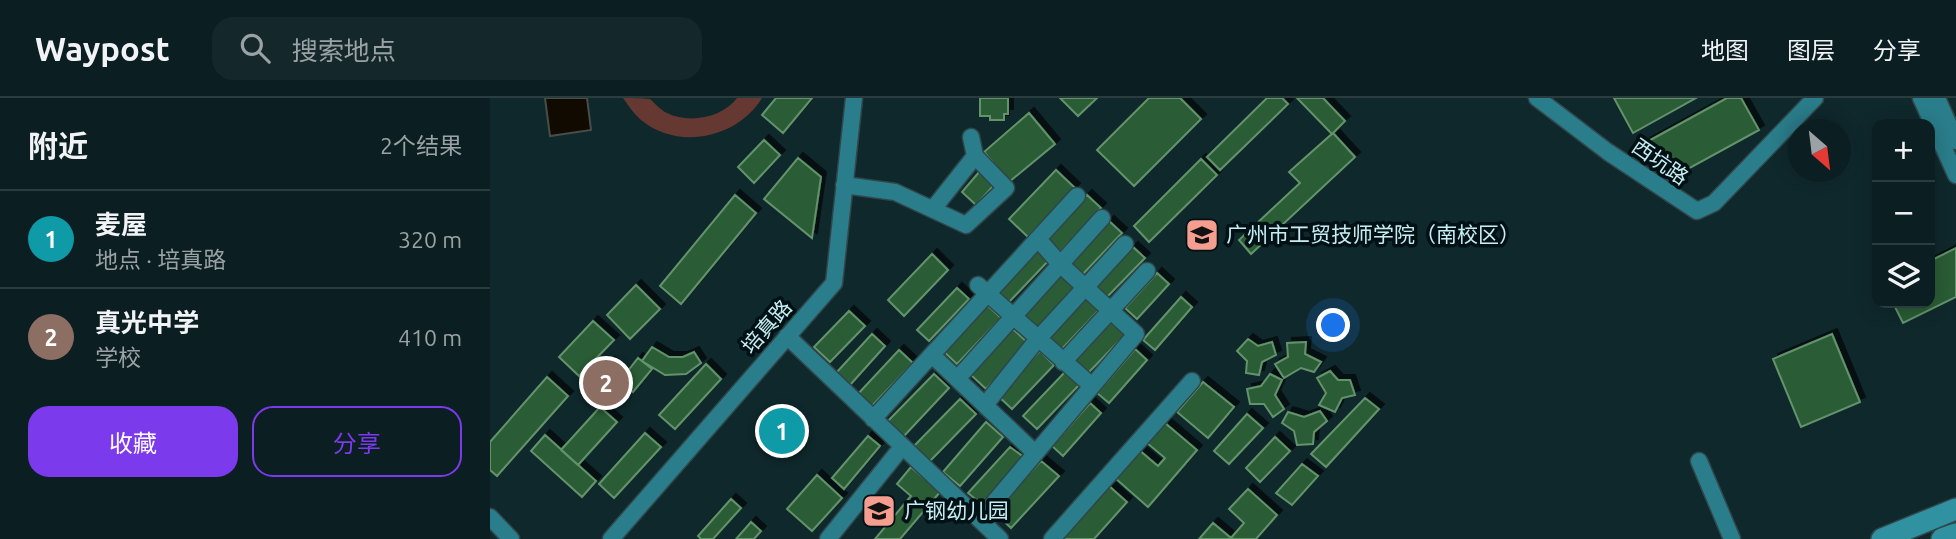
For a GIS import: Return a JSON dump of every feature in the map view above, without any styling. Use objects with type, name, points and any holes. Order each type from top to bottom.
[{"type":"main road","points":[[1882,539],[1956,509]]},
{"type":"main road","points":[[1942,539],[1956,534]]},
{"type":"street","name":"培真路","points":[[611,539],[834,283],[854,98]]},
{"type":"street","name":"西坑路","points":[[1537,98],[1608,152],[1697,211],[1714,203],[1815,98]]},
{"type":"street","points":[[1922,98],[1956,175]]},
{"type":"street","points":[[1937,98],[1956,141]]},
{"type":"street","points":[[844,185],[895,192],[966,225],[1006,188],[975,156],[971,137]]},
{"type":"street","points":[[933,209],[975,156]]},
{"type":"street","points":[[873,419],[932,355],[983,289],[1038,239],[1077,195]]},
{"type":"street","points":[[957,379],[1010,317],[1102,218]]},
{"type":"street","points":[[981,518],[1136,334],[1060,264],[1038,239]]},
{"type":"street","points":[[985,405],[1037,340],[1125,244]]},
{"type":"street","points":[[1063,362],[1147,271]]},
{"type":"street","points":[[983,289],[1010,317],[1092,386]]},
{"type":"street","points":[[787,336],[1000,539]]},
{"type":"street","points":[[932,355],[1035,453]]},
{"type":"street","points":[[1052,539],[1192,381]]},
{"type":"street","points":[[828,539],[902,447]]},
{"type":"street","points":[[1699,461],[1732,539]]},
{"type":"street","points":[[490,517],[511,539]]},
{"type":"shaded area","points":[[545,98],[587,98],[591,130],[550,136]]},
{"type":"shaded area","points":[[623,98],[650,99],[667,113],[695,118],[723,110],[737,98],[762,98],[738,123],[706,136],[689,137],[656,130],[638,118]]},
{"type":"building","points":[[776,98],[812,98],[783,133],[762,115]]},
{"type":"building","points":[[980,98],[1008,98],[1008,114],[1004,114],[1004,120],[990,120],[990,116],[980,116]]},
{"type":"building","points":[[1060,98],[1097,98],[1078,116]]},
{"type":"building","points":[[1149,98],[1180,98],[1201,119],[1134,186],[1097,150]]},
{"type":"building","points":[[1267,98],[1282,98],[1288,104],[1220,170],[1207,157]]},
{"type":"building","points":[[1297,98],[1323,98],[1345,121],[1332,134]]},
{"type":"building","points":[[1614,98],[1696,98],[1633,133]]},
{"type":"building","points":[[1727,98],[1741,98],[1759,130],[1666,181],[1645,143]]},
{"type":"building","points":[[1029,113],[1055,144],[1009,182],[984,152]]},
{"type":"building","points":[[1333,133],[1355,157],[1251,254],[1239,240],[1300,183],[1289,172]]},
{"type":"building","points":[[764,140],[780,155],[754,183],[738,167]]},
{"type":"building","points":[[798,158],[821,177],[812,238],[764,199]]},
{"type":"building","points":[[1201,159],[1217,175],[1149,242],[1134,226]]},
{"type":"building","points":[[1056,170],[1075,188],[1028,237],[1009,219]]},
{"type":"building","points":[[980,171],[995,184],[976,205],[962,192]]},
{"type":"building","points":[[735,195],[756,213],[681,304],[660,286]]},
{"type":"building","points":[[1087,195],[1101,208],[1059,253],[1045,239]]},
{"type":"building","points":[[1109,221],[1122,233],[1081,276],[1068,263]]},
{"type":"building","points":[[1037,245],[1051,258],[1009,302],[995,289]]},
{"type":"building","points":[[1133,247],[1145,258],[1105,299],[1094,288]]},
{"type":"building","points":[[1956,248],[1956,297],[1935,307],[1935,258]]},
{"type":"building","points":[[932,254],[948,270],[904,316],[888,300]]},
{"type":"building","points":[[1063,273],[1078,287],[1035,331],[1021,317]]},
{"type":"building","points":[[1157,273],[1169,284],[1137,319],[1125,308]]},
{"type":"building","points":[[636,285],[660,309],[630,339],[607,315]]},
{"type":"building","points":[[957,288],[969,299],[929,341],[917,330]]},
{"type":"building","points":[[1087,295],[1101,308],[1059,352],[1045,339]]},
{"type":"building","points":[[1181,297],[1192,307],[1155,350],[1143,340]]},
{"type":"building","points":[[985,303],[1001,318],[957,364],[941,349]]},
{"type":"building","points":[[1896,308],[1934,308],[1903,323]]},
{"type":"building","points":[[849,311],[865,326],[830,362],[814,347]]},
{"type":"building","points":[[1115,318],[1129,331],[1087,374],[1074,361]]},
{"type":"building","points":[[593,321],[614,340],[579,376],[559,357]]},
{"type":"building","points":[[1013,329],[1029,344],[986,389],[970,374]]},
{"type":"building","points":[[872,334],[885,346],[850,385],[836,373]]},
{"type":"building","points":[[1832,334],[1860,402],[1801,427],[1773,359]]},
{"type":"building","points":[[1248,339],[1258,346],[1272,342],[1276,355],[1262,362],[1259,375],[1246,373],[1247,361],[1237,351]]},
{"type":"building","points":[[1306,342],[1305,354],[1321,362],[1314,372],[1301,368],[1284,378],[1275,364],[1288,357],[1287,343]]},
{"type":"building","points":[[652,347],[669,357],[683,357],[694,352],[701,363],[686,374],[665,375],[642,361]]},
{"type":"building","points":[[1135,349],[1147,360],[1109,403],[1097,393]]},
{"type":"building","points":[[899,350],[913,363],[870,408],[857,395]]},
{"type":"building","points":[[1040,351],[1054,365],[1012,409],[997,395]]},
{"type":"building","points":[[638,358],[652,369],[633,392],[620,381]]},
{"type":"building","points":[[610,362],[625,375],[599,405],[584,392]]},
{"type":"building","points":[[706,364],[721,379],[675,429],[659,415]]},
{"type":"building","points":[[1330,371],[1338,380],[1350,380],[1355,395],[1342,398],[1335,412],[1319,405],[1326,393],[1317,378]]},
{"type":"building","points":[[1065,372],[1079,385],[1037,429],[1023,416]]},
{"type":"building","points":[[934,374],[949,388],[903,437],[887,422]]},
{"type":"building","points":[[1270,374],[1282,380],[1275,395],[1284,409],[1273,417],[1264,404],[1250,404],[1247,389],[1261,386]]},
{"type":"building","points":[[547,377],[568,396],[497,476],[490,470],[490,442]]},
{"type":"building","points":[[1203,382],[1234,407],[1208,438],[1177,412]]},
{"type":"building","points":[[1365,398],[1379,409],[1326,467],[1311,454]]},
{"type":"building","points":[[960,399],[976,414],[929,462],[913,447]]},
{"type":"building","points":[[1090,403],[1101,413],[1063,456],[1052,446]]},
{"type":"building","points":[[600,407],[617,422],[578,465],[561,450]]},
{"type":"building","points":[[1320,411],[1327,421],[1314,432],[1313,444],[1297,445],[1294,431],[1282,423],[1288,412],[1304,417]]},
{"type":"building","points":[[1247,414],[1263,428],[1229,464],[1214,451]]},
{"type":"building","points":[[779,417],[798,429],[785,448],[766,434]]},
{"type":"building","points":[[986,422],[1003,437],[960,486],[943,472]]},
{"type":"building","points":[[1165,423],[1197,450],[1148,507],[1115,478],[1139,450],[1158,466],[1165,458],[1147,443]]},
{"type":"building","points":[[645,433],[661,447],[614,498],[599,484]]},
{"type":"building","points":[[545,435],[596,481],[582,497],[531,451]]},
{"type":"building","points":[[868,436],[880,446],[844,489],[832,478]]},
{"type":"building","points":[[1275,437],[1290,451],[1260,482],[1246,468]]},
{"type":"building","points":[[1010,447],[1025,458],[985,507],[968,493]]},
{"type":"building","points":[[1041,461],[1059,476],[1011,528],[994,512]]},
{"type":"building","points":[[1302,464],[1318,476],[1292,505],[1276,493]]},
{"type":"building","points":[[911,467],[940,492],[900,539],[875,539],[911,496],[897,484]]},
{"type":"building","points":[[817,475],[842,498],[812,531],[787,509]]},
{"type":"building","points":[[1109,486],[1127,502],[1094,539],[1062,539]]},
{"type":"building","points":[[1248,489],[1277,515],[1256,539],[1199,539],[1213,523],[1231,538],[1244,523],[1229,509]]},
{"type":"building","points":[[731,499],[741,508],[713,539],[701,539],[698,536]]},
{"type":"building","points":[[751,522],[761,531],[754,539],[736,539]]},
{"type":"place","name":"广州市工贸技师学院（南校区）","points":[[1202,235]]},
{"type":"place","name":"真光中学","points":[[606,383]]},
{"type":"place","name":"麦屋","points":[[782,431]]},
{"type":"place","name":"广钢幼儿园","points":[[879,511]]}]
